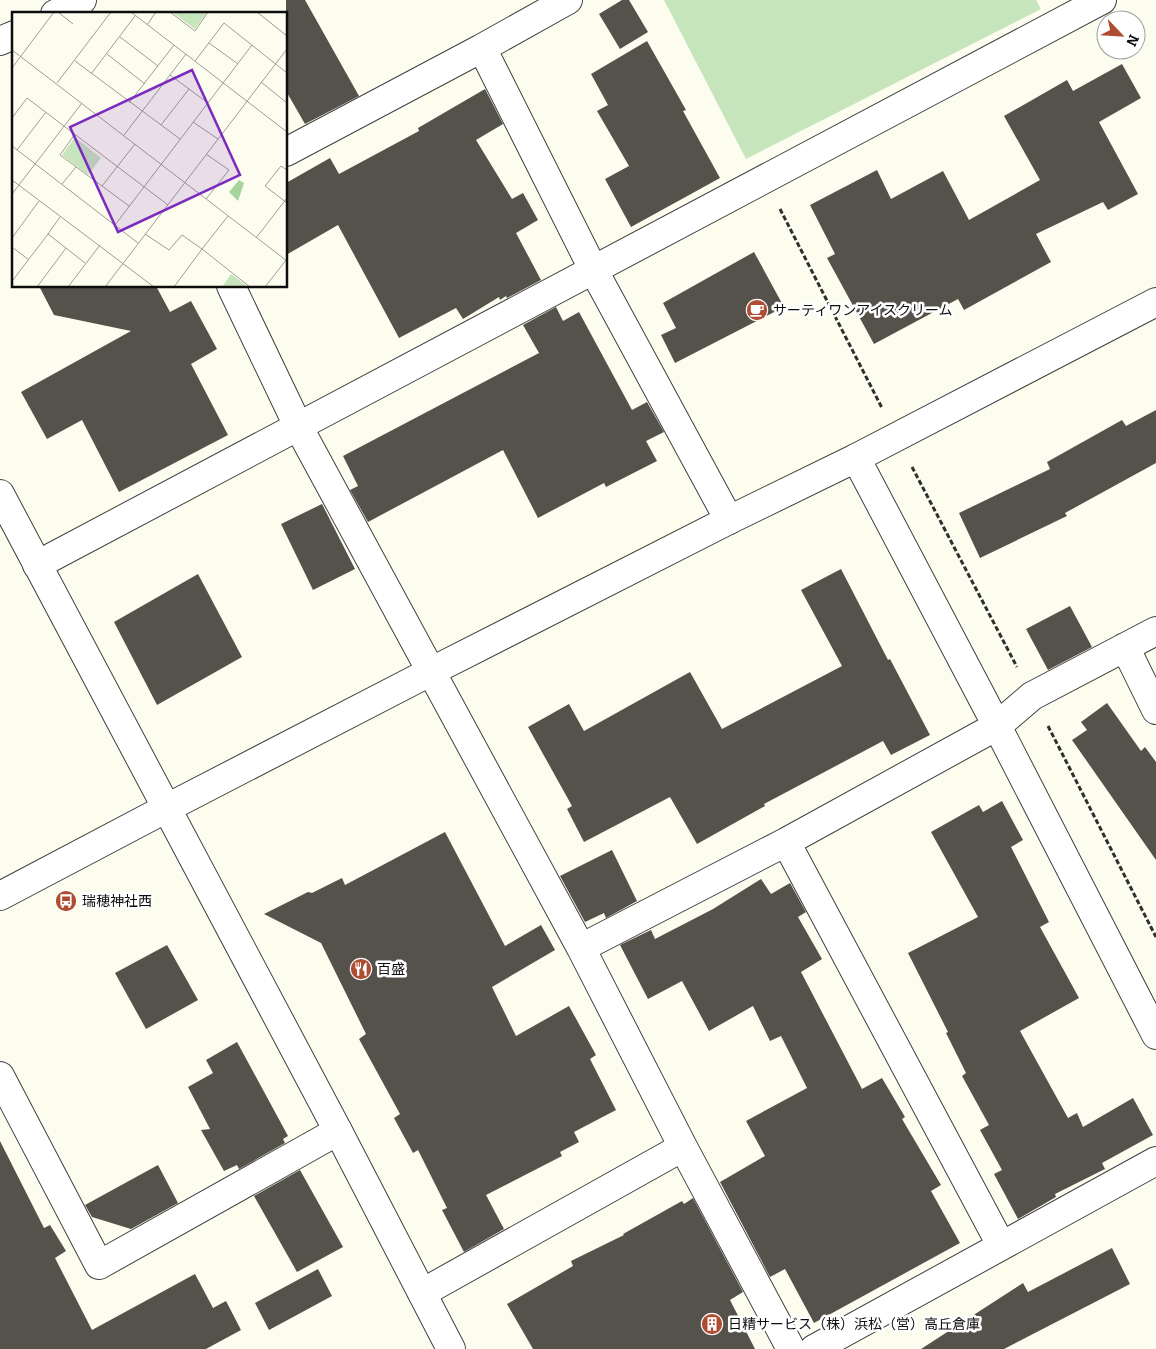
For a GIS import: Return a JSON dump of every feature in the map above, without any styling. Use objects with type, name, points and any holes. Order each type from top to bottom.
[{"type":"street","points":[[288,151],[568,0]]},
{"type":"street","points":[[37,566],[765,179],[1063,10],[1102,0]]},
{"type":"street","points":[[61,12],[84,5]]},
{"type":"street","points":[[0,42],[12,35]]},
{"type":"street","points":[[482,48],[593,269],[729,520]]},
{"type":"street","points":[[232,288],[298,426],[581,948],[683,1148],[791,1349]]},
{"type":"street","points":[[0,896],[430,672],[729,520],[856,458],[1156,302]]},
{"type":"street","points":[[856,458],[1156,1035]]},
{"type":"street","points":[[0,494],[338,1131],[451,1349]]},
{"type":"street","points":[[581,948],[786,842],[997,726],[1032,696],[1156,631]]},
{"type":"street","points":[[1125,647],[1156,710]]},
{"type":"street","points":[[786,842],[1001,1245]]},
{"type":"street","points":[[0,1076],[98,1265],[338,1131]]},
{"type":"street","points":[[422,1293],[683,1148]]},
{"type":"street","points":[[814,1349],[1156,1161]]},
{"type":"path","points":[[765,179],[1156,937]]},
{"type":"green space","points":[[664,0],[1036,0],[1041,9],[746,159]]},
{"type":"building","points":[[286,0],[305,0],[359,96],[305,124],[288,94],[288,12],[286,12]]},
{"type":"building","points":[[622,0],[629,0],[648,32],[620,49],[599,14]]},
{"type":"building","points":[[647,41],[686,110],[683,111],[720,178],[631,227],[605,179],[629,166],[597,111],[608,105],[591,74]]},
{"type":"building","points":[[1122,64],[1141,98],[1099,122],[1138,194],[1108,210],[1103,202],[1036,234],[1051,262],[964,310],[958,299],[874,344],[827,258],[835,254],[810,205],[877,170],[891,199],[943,171],[969,220],[1040,180],[1004,116],[1067,80],[1073,91]]},
{"type":"building","points":[[485,89],[503,124],[476,140],[512,199],[523,193],[538,220],[516,233],[541,280],[507,298],[506,296],[500,300],[499,297],[463,319],[456,308],[399,338],[338,225],[288,254],[288,182],[330,158],[339,174],[419,131],[418,128]]},
{"type":"building","points":[[754,252],[784,307],[675,363],[661,335],[676,328],[663,303]]},
{"type":"building","points":[[40,288],[157,288],[170,312],[191,301],[217,349],[191,364],[228,435],[119,492],[82,420],[47,439],[21,392],[131,331],[54,315]]},
{"type":"building","points":[[556,307],[563,321],[579,312],[632,410],[647,402],[664,432],[646,441],[657,461],[606,487],[604,483],[538,518],[503,450],[368,522],[350,490],[358,486],[343,456],[539,353],[523,325]]},
{"type":"building","points":[[1156,410],[1156,463],[1065,513],[1067,516],[980,558],[959,513],[1050,469],[1047,462],[1122,420],[1126,426]]},
{"type":"building","points":[[322,504],[355,569],[313,590],[281,524]]},
{"type":"building","points":[[841,569],[888,660],[890,659],[930,735],[891,755],[883,741],[764,804],[765,806],[697,844],[670,797],[584,842],[567,809],[572,806],[528,727],[569,704],[584,731],[690,672],[722,729],[842,666],[801,590]]},
{"type":"building","points":[[198,574],[242,657],[157,705],[114,622]]},
{"type":"building","points":[[1070,606],[1092,647],[1048,670],[1026,629]]},
{"type":"building","points":[[1107,703],[1141,751],[1145,747],[1156,762],[1156,860],[1072,740],[1087,730],[1081,722]]},
{"type":"building","points":[[1002,801],[1023,840],[1011,847],[1049,922],[1040,927],[1079,998],[1020,1031],[1068,1118],[1077,1113],[1083,1127],[1133,1098],[1153,1135],[1102,1163],[1105,1169],[1055,1194],[1056,1197],[1018,1219],[994,1174],[1002,1170],[980,1130],[989,1125],[962,1076],[966,1073],[946,1033],[948,1032],[908,953],[978,917],[931,832],[979,805],[983,812]]},
{"type":"building","points":[[445,832],[505,946],[541,925],[555,950],[492,987],[516,1036],[569,1006],[596,1055],[590,1059],[616,1110],[574,1132],[579,1142],[560,1152],[562,1156],[486,1195],[504,1229],[464,1252],[442,1210],[447,1208],[418,1150],[413,1153],[394,1118],[400,1114],[359,1039],[366,1034],[321,943],[264,914],[308,892],[312,893],[342,878],[345,885]]},
{"type":"building","points":[[612,850],[637,901],[606,918],[604,913],[585,922],[560,876]]},
{"type":"building","points":[[761,879],[771,894],[790,883],[806,912],[798,917],[822,959],[801,972],[862,1089],[882,1078],[905,1117],[902,1119],[941,1185],[931,1191],[960,1243],[814,1323],[785,1269],[770,1277],[720,1182],[765,1156],[746,1121],[807,1088],[781,1036],[770,1041],[753,1006],[709,1031],[682,981],[648,999],[620,945],[651,930],[655,939],[713,909]]},
{"type":"building","points":[[167,945],[198,1000],[146,1029],[115,973]]},
{"type":"building","points":[[237,1042],[288,1136],[283,1139],[285,1143],[239,1169],[237,1165],[224,1171],[201,1130],[210,1129],[188,1087],[213,1073],[206,1060]]},
{"type":"building","points":[[0,1141],[44,1228],[50,1225],[66,1251],[55,1258],[92,1330],[195,1274],[213,1308],[226,1301],[241,1330],[206,1349],[0,1349]]},
{"type":"building","points":[[158,1165],[178,1203],[131,1229],[92,1217],[85,1205]]},
{"type":"building","points":[[300,1170],[343,1247],[297,1272],[254,1196]]},
{"type":"building","points":[[693,1198],[743,1292],[730,1300],[755,1349],[533,1349],[507,1304],[573,1266],[571,1261],[624,1235],[682,1201],[684,1204]]},
{"type":"building","points":[[1112,1248],[1130,1284],[1004,1349],[921,1349],[1023,1283],[1028,1292]]},
{"type":"building","points":[[318,1269],[332,1296],[269,1330],[255,1303]]},
{"type":"place","name":"サーティワンアイスクリーム","points":[[757,310]]},
{"type":"place","name":"瑞穂神社西","points":[[66,901]]},
{"type":"place","name":"百盛","points":[[361,969]]},
{"type":"place","name":"日精サービス（株）浜松（営）高丘倉庫","points":[[712,1324]]}]
